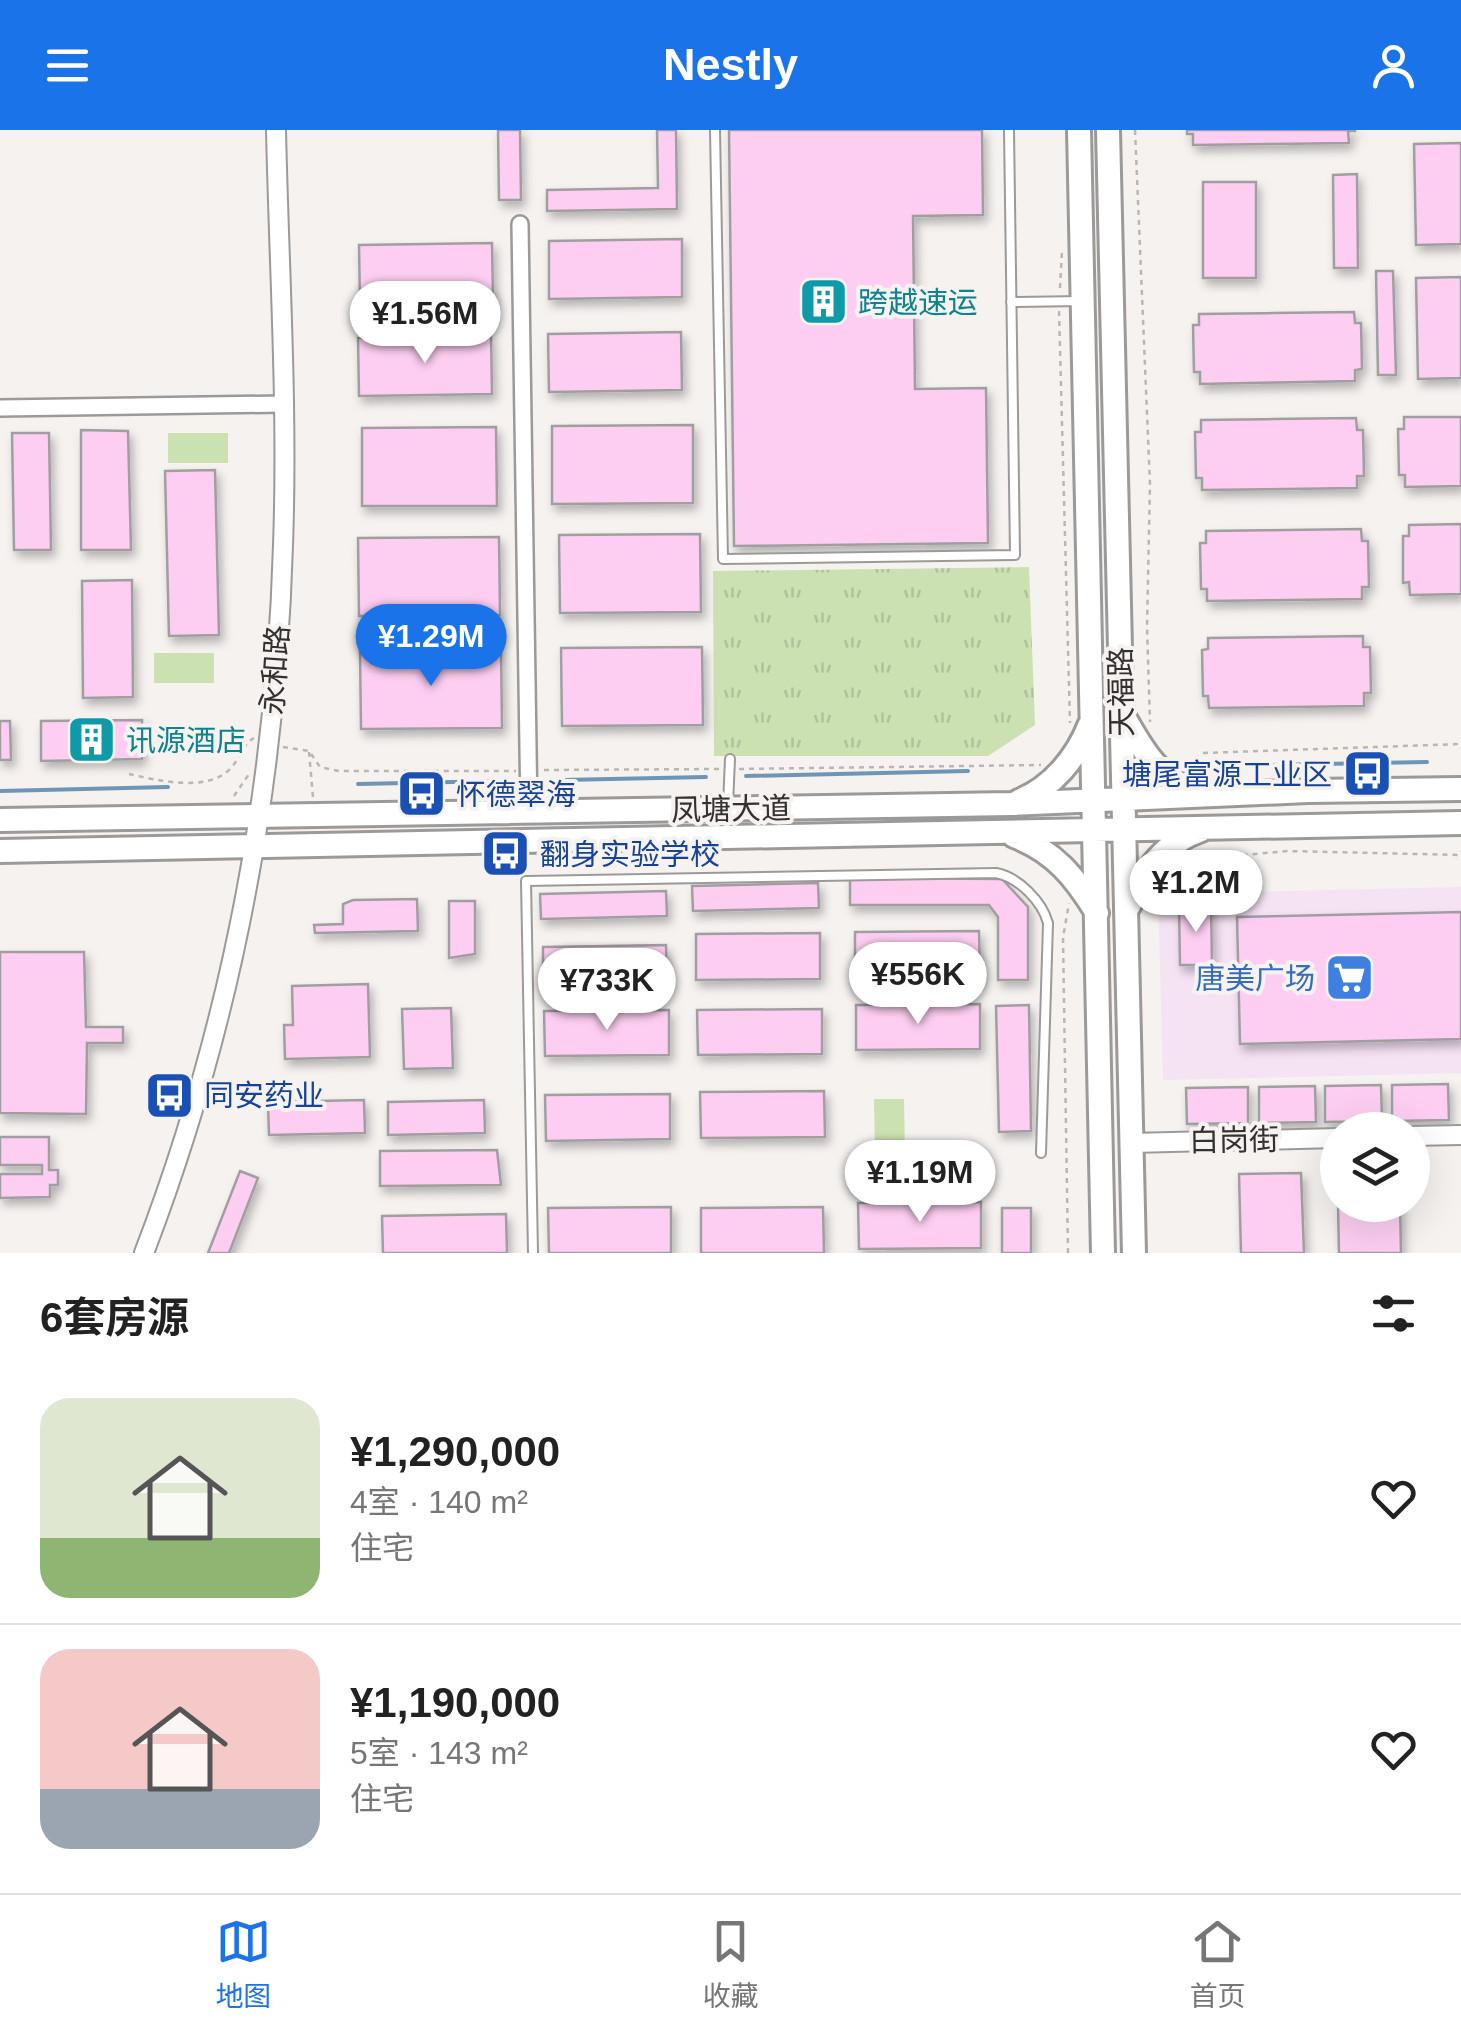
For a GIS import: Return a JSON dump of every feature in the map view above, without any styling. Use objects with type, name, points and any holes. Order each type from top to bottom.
[{"type":"main road","name":"天福路","points":[[1080,130],[1084,301],[1082,718],[1095,800],[1103,1253]]},
{"type":"main road","name":"天福路","points":[[1108,130],[1134,1253]]},
{"type":"main road","points":[[1122,712],[1147,755],[1166,777],[1195,792],[1223,795]]},
{"type":"main road","points":[[1011,804],[1057,775],[1082,742],[1082,718]]},
{"type":"main road","name":"凤塘大道","points":[[0,820],[1011,804],[1461,788]]},
{"type":"main road","name":"凤塘大道","points":[[0,852],[1461,822]]},
{"type":"main road","points":[[1126,914],[1145,873],[1157,858],[1182,838],[1216,826]]},
{"type":"main road","points":[[1006,833],[1058,860],[1097,913]]},
{"type":"street","name":"永和路","points":[[144,1253],[219,1023],[239,937],[260,816],[276,685],[284,544],[276,130]]},
{"type":"street","points":[[520,224],[529,814]]},
{"type":"street","points":[[0,408],[282,404]]},
{"type":"street","points":[[1430,1136],[1461,1135]]},
{"type":"street","name":"白岗街","points":[[1131,1143],[1320,1138]]},
{"type":"lane","points":[[715,130],[724,559],[1015,554],[1009,130]]},
{"type":"lane","points":[[1011,302],[1084,301]]},
{"type":"lane","points":[[728,810],[730,764]]},
{"type":"lane","points":[[533,1253],[526,882],[1010,875],[1044,910],[1048,923],[1041,1153]]},
{"type":"path","points":[[1135,130],[1150,484],[1150,723]]},
{"type":"path","points":[[1062,250],[1059,301],[1082,718]]},
{"type":"path","points":[[254,738],[262,746]]},
{"type":"path","points":[[252,756],[254,738]]},
{"type":"path","points":[[129,774],[182,783],[211,779],[226,774],[247,742],[254,738]]},
{"type":"path","points":[[1166,777],[1181,772],[1202,752],[1461,744]]},
{"type":"path","points":[[275,747],[309,751],[320,766],[339,771],[528,771],[730,764],[1051,764],[1057,775]]},
{"type":"path","points":[[231,800],[249,774]]},
{"type":"path","points":[[1157,858],[1178,861],[1287,852],[1461,855]]},
{"type":"path","points":[[1064,894],[1070,904],[1063,938],[1068,1253]]},
{"type":"shaded area","name":"唐美广场","points":[[1461,887],[1461,1073],[1163,1080],[1158,894]]},
{"type":"green space","points":[[168,433],[228,433],[228,463],[168,463]]},
{"type":"green space","points":[[1029,567],[1035,725],[988,756],[714,756],[713,571]]},
{"type":"green space","points":[[154,653],[214,653],[214,683],[154,683]]},
{"type":"green space","points":[[874,1099],[904,1099],[905,1156],[875,1157]]},
{"type":"building","points":[[498,130],[520,130],[521,200],[499,200]]},
{"type":"building","points":[[657,130],[676,130],[677,209],[547,211],[547,190],[658,188]]},
{"type":"building","name":"跨越速运","points":[[729,130],[982,130],[983,215],[913,216],[915,389],[986,388],[988,543],[734,546]]},
{"type":"building","points":[[1187,130],[1355,131],[1348,131],[1349,143],[1193,145],[1193,134],[1187,134]]},
{"type":"building","points":[[1461,143],[1461,244],[1416,245],[1414,144]]},
{"type":"building","points":[[1357,174],[1358,268],[1334,268],[1333,175]]},
{"type":"building","points":[[1203,182],[1256,182],[1256,278],[1203,278]]},
{"type":"building","points":[[682,239],[682,297],[549,299],[549,241]]},
{"type":"building","points":[[492,243],[493,301],[360,303],[359,245]]},
{"type":"building","points":[[1376,271],[1393,271],[1396,375],[1378,375]]},
{"type":"building","points":[[1461,277],[1461,378],[1418,379],[1416,278]]},
{"type":"building","points":[[1354,312],[1355,323],[1361,323],[1362,369],[1355,370],[1355,381],[1200,384],[1200,372],[1194,372],[1193,325],[1199,325],[1199,314]]},
{"type":"building","points":[[681,332],[682,390],[549,392],[548,334]]},
{"type":"building","points":[[491,336],[492,394],[359,396],[358,338]]},
{"type":"building","points":[[1404,417],[1461,417],[1461,486],[1405,487],[1405,475],[1399,475],[1398,429],[1404,429]]},
{"type":"building","points":[[1356,418],[1357,430],[1363,430],[1364,476],[1357,476],[1357,488],[1202,490],[1202,478],[1196,478],[1195,432],[1201,432],[1201,420]]},
{"type":"building","points":[[693,425],[693,503],[552,504],[552,426]]},
{"type":"building","points":[[496,427],[497,506],[362,506],[362,428]]},
{"type":"building","points":[[81,430],[128,431],[131,550],[81,550]]},
{"type":"building","points":[[12,433],[49,433],[51,550],[14,550]]},
{"type":"building","points":[[215,470],[219,635],[169,636],[165,471]]},
{"type":"building","points":[[1461,524],[1461,594],[1410,595],[1409,582],[1403,583],[1403,536],[1409,536],[1409,525]]},
{"type":"building","points":[[1361,529],[1362,541],[1368,541],[1369,587],[1362,587],[1362,599],[1207,601],[1207,589],[1201,589],[1200,543],[1206,543],[1206,531]]},
{"type":"building","points":[[700,534],[701,612],[560,613],[559,535]]},
{"type":"building","points":[[499,537],[500,615],[359,616],[358,538]]},
{"type":"building","points":[[132,580],[133,697],[83,698],[82,581]]},
{"type":"building","points":[[1363,636],[1363,647],[1370,647],[1371,693],[1364,693],[1364,706],[1209,708],[1208,696],[1203,696],[1202,650],[1208,649],[1208,638]]},
{"type":"building","points":[[702,647],[703,725],[562,726],[561,648]]},
{"type":"building","points":[[501,650],[502,728],[361,729],[360,651]]},
{"type":"building","name":"讯源酒店","points":[[142,720],[142,759],[41,761],[41,721]]},
{"type":"building","points":[[0,721],[10,721],[11,760],[0,760]]},
{"type":"building","points":[[850,878],[1002,879],[1028,907],[1028,980],[998,980],[998,917],[989,905],[850,905]]},
{"type":"building","points":[[818,883],[819,908],[693,911],[692,886]]},
{"type":"building","points":[[666,891],[667,916],[541,919],[540,894]]},
{"type":"building","points":[[417,899],[418,931],[315,933],[314,925],[343,924],[343,904],[353,900]]},
{"type":"building","points":[[449,901],[475,901],[475,954],[449,958]]},
{"type":"building","points":[[1211,904],[1212,965],[1180,965],[1179,905]]},
{"type":"building","name":"唐美广场","points":[[1461,912],[1461,1039],[1240,1044],[1237,917]]},
{"type":"building","points":[[979,931],[980,977],[855,978],[855,932]]},
{"type":"building","points":[[820,933],[820,979],[696,980],[696,934]]},
{"type":"building","points":[[666,945],[667,982],[543,984],[543,947]]},
{"type":"building","points":[[0,952],[84,952],[86,1027],[123,1027],[123,1043],[87,1043],[86,1114],[0,1113]]},
{"type":"building","points":[[368,984],[370,1057],[285,1059],[284,1025],[293,1025],[292,986]]},
{"type":"building","points":[[980,1004],[980,1049],[856,1050],[856,1005]]},
{"type":"building","points":[[1029,1005],[1031,1131],[999,1132],[996,1006]]},
{"type":"building","points":[[451,1008],[453,1068],[404,1069],[402,1009]]},
{"type":"building","points":[[822,1009],[822,1054],[698,1055],[697,1010]]},
{"type":"building","points":[[669,1010],[669,1055],[545,1056],[544,1011]]},
{"type":"building","points":[[1448,1084],[1449,1120],[1430,1120],[1430,1112],[1392,1112],[1392,1085]]},
{"type":"building","points":[[1381,1085],[1382,1112],[1325,1112],[1325,1086]]},
{"type":"building","points":[[1315,1086],[1316,1122],[1259,1123],[1259,1087]]},
{"type":"building","points":[[1248,1087],[1248,1123],[1187,1124],[1186,1088]]},
{"type":"building","points":[[824,1091],[825,1137],[701,1138],[700,1092]]},
{"type":"building","points":[[670,1094],[670,1139],[546,1141],[545,1095]]},
{"type":"building","points":[[364,1100],[365,1133],[269,1135],[268,1102]]},
{"type":"building","points":[[484,1100],[485,1133],[388,1135],[388,1102]]},
{"type":"building","points":[[0,1137],[49,1137],[49,1170],[58,1170],[58,1185],[50,1185],[50,1197],[0,1198],[0,1174],[42,1174],[42,1165],[0,1165]]},
{"type":"building","points":[[497,1150],[501,1185],[380,1186],[380,1151]]},
{"type":"building","points":[[240,1171],[258,1178],[229,1253],[208,1253]]},
{"type":"building","points":[[1301,1173],[1304,1253],[1241,1253],[1239,1174]]},
{"type":"building","points":[[981,1202],[981,1248],[859,1249],[858,1203]]},
{"type":"building","points":[[671,1207],[671,1253],[549,1253],[548,1208]]},
{"type":"building","points":[[823,1207],[824,1253],[701,1253],[701,1208]]},
{"type":"building","points":[[1002,1208],[1031,1208],[1031,1253],[1002,1253]]},
{"type":"building","points":[[506,1214],[507,1253],[383,1253],[382,1216]]},
{"type":"building","points":[[1338,1222],[1400,1222],[1401,1253],[1339,1253]]},
{"type":"waterway","points":[[1213,766],[1427,762]]},
{"type":"waterway","points":[[746,776],[968,771]]},
{"type":"waterway","points":[[563,780],[706,777]]},
{"type":"waterway","points":[[358,784],[500,781]]},
{"type":"waterway","points":[[0,791],[168,787]]},
{"type":"place","name":"跨越速运","points":[[823,302]]},
{"type":"place","name":"讯源酒店","points":[[91,740]]},
{"type":"place","name":"塘尾富源工业区","points":[[1367,774]]},
{"type":"place","name":"怀德翠海","points":[[421,794]]},
{"type":"place","name":"翻身实验学校","points":[[505,854]]},
{"type":"place","name":"唐美广场","points":[[1350,978]]},
{"type":"place","name":"同安药业","points":[[169,1095]]}]
